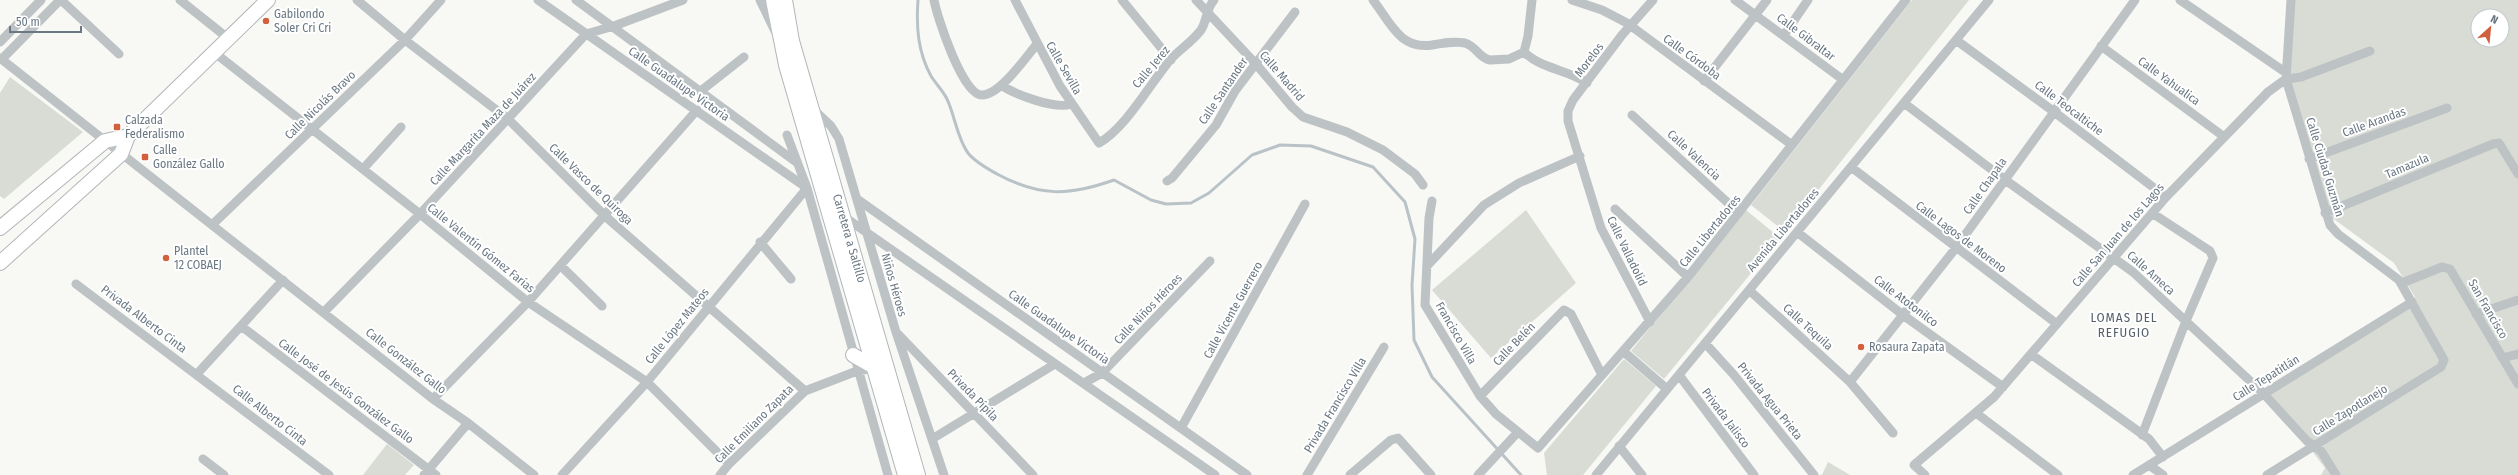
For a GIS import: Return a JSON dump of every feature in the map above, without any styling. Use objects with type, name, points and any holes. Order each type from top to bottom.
[{"type":"main road","points":[[0,263],[121,154],[128,136],[268,0]]},
{"type":"main road","name":"Carretera a Saltillo","points":[[773,0],[781,43],[905,475]]},
{"type":"main road","name":"Carretera a Saltillo","points":[[785,0],[788,17],[812,108],[918,475]]},
{"type":"main road","points":[[0,228],[106,141],[128,136]]},
{"type":"main road","points":[[853,355],[874,368]]},
{"type":"street","points":[[0,42],[41,0]]},
{"type":"street","points":[[1,58],[60,0],[119,54]]},
{"type":"street","points":[[180,0],[229,39]]},
{"type":"street","name":"Calle Vasco de Quiroga","points":[[357,0],[405,40],[508,119],[605,216],[805,391]]},
{"type":"street","name":"Calle Nicolás Bravo","points":[[213,224],[405,40],[441,0]]},
{"type":"street","name":"Calle Guadalupe Victoria","points":[[538,0],[807,188]]},
{"type":"street","name":"Calle Guadalupe Victoria","points":[[576,0],[702,90],[796,162]]},
{"type":"street","points":[[586,34],[614,26],[663,3],[683,0]]},
{"type":"street","points":[[760,0],[781,43]]},
{"type":"street","points":[[788,17],[791,0]]},
{"type":"street","points":[[934,0],[941,29],[972,90],[984,95],[1001,85],[1017,69],[1037,44]]},
{"type":"street","name":"Calle Sevilla","points":[[1015,0],[1037,44],[1071,104],[1099,143]]},
{"type":"street","points":[[1122,0],[1171,60]]},
{"type":"street","name":"Calle Madrid","points":[[1196,0],[1256,64],[1292,107],[1303,117],[1347,132],[1383,150],[1415,174],[1423,185]]},
{"type":"street","name":"Calle Jerez","points":[[1099,143],[1115,131],[1171,60],[1201,30],[1207,13],[1214,0]]},
{"type":"street","points":[[1373,0],[1403,39],[1410,44],[1430,45],[1446,42],[1466,44],[1490,60],[1509,59],[1524,52]]},
{"type":"street","points":[[1524,52],[1528,36],[1532,0]]},
{"type":"street","name":"Calle Córdoba","points":[[1572,0],[1602,10],[1630,26],[1792,145]]},
{"type":"street","name":"Morelos","points":[[1576,143],[1568,120],[1568,111],[1573,100],[1630,26],[1653,0]]},
{"type":"street","name":"Calle Gibraltar","points":[[1735,0],[1842,79]]},
{"type":"street","points":[[1704,81],[1757,16],[1767,0]]},
{"type":"street","points":[[1784,35],[1808,0]]},
{"type":"street","name":"Calle Libertadores","points":[[1518,432],[1538,448],[1624,352],[1688,277],[1842,79],[1906,0]]},
{"type":"street","name":"Avenida Libertadores","points":[[1596,475],[1665,387],[1679,375],[1989,0]]},
{"type":"street","name":"Calle Chapala","points":[[1850,382],[1955,249],[2053,111],[2135,0]]},
{"type":"street","points":[[2180,0],[2286,75],[2301,77],[2370,51]]},
{"type":"street","points":[[2286,75],[2293,1]]},
{"type":"street","name":"Calle Santander","points":[[1167,181],[1172,178],[1216,125],[1235,91],[1295,12]]},
{"type":"street","name":"Calle Margarita Maza de Juárez","points":[[324,312],[420,214],[586,34]]},
{"type":"street","name":"Calle Teocaltiche","points":[[1956,40],[2053,111],[2166,197]]},
{"type":"street","name":"Calle Yahualica","points":[[2101,46],[2223,136]]},
{"type":"street","points":[[1524,52],[1534,61],[1568,72],[1587,83]]},
{"type":"street","name":"Calle Valentín Gómez Farías","points":[[215,53],[420,214],[528,302],[647,382],[729,464]]},
{"type":"street","points":[[702,90],[744,57]]},
{"type":"street","name":"Calle González Gallo","points":[[1,58],[433,399],[468,423],[534,475]]},
{"type":"street","name":"Calle San Juan de los Lagos","points":[[1925,475],[1914,465],[1976,413],[2003,387],[2166,197],[2223,136],[2286,75]]},
{"type":"street","name":"Calle Ciudad Guzmán","points":[[2286,75],[2325,213],[2333,230],[2402,283],[2444,363]]},
{"type":"street","points":[[1001,85],[1014,93],[1046,103],[1064,106],[1071,104]]},
{"type":"street","name":"Calle Ameca","points":[[1904,103],[2004,179],[2114,257],[2186,321],[2263,393],[2307,441],[2315,446],[2326,457],[2336,475]]},
{"type":"street","name":"Niños Héroes","points":[[812,108],[836,131],[896,332],[944,475]]},
{"type":"street","name":"Calle Arandas","points":[[2309,159],[2447,108]]},
{"type":"street","points":[[433,399],[528,302],[697,110]]},
{"type":"street","name":"Calle Valencia","points":[[1632,115],[1739,213]]},
{"type":"street","points":[[363,169],[401,127]]},
{"type":"street","points":[[787,135],[807,188],[857,372],[888,475]]},
{"type":"street","name":"Calle Valladolid","points":[[1576,143],[1601,228],[1650,322]]},
{"type":"street","name":"Tamazula","points":[[2325,213],[2487,146],[2498,143],[2518,174]]},
{"type":"street","points":[[1427,266],[1484,205],[1519,182],[1580,156]]},
{"type":"street","name":"Calle Lagos de Moreno","points":[[1850,167],[1955,249],[2058,324]]},
{"type":"street","name":"Calle López Mateos","points":[[562,475],[647,382],[760,242],[807,188]]},
{"type":"street","name":"Calle Guadalupe Victoria","points":[[857,200],[1247,475]]},
{"type":"street","name":"Francisco Villa","points":[[1432,201],[1425,304],[1480,396],[1518,432]]},
{"type":"street","name":"Calle Vicente Guerrero","points":[[1181,428],[1305,204]]},
{"type":"street","points":[[1615,209],[1688,277]]},
{"type":"street","points":[[2142,435],[2213,255],[2152,213]]},
{"type":"street","points":[[843,216],[1215,475]]},
{"type":"street","name":"Calle Atotonilco","points":[[1797,232],[1903,315],[2003,387]]},
{"type":"street","points":[[760,242],[791,280]]},
{"type":"street","name":"Calle Niños Héroes","points":[[1084,383],[1102,373],[1210,261]]},
{"type":"street","points":[[560,266],[602,306]]},
{"type":"street","name":"San Francisco","points":[[2402,283],[2442,267],[2448,268],[2518,384]]},
{"type":"street","points":[[197,374],[284,280]]},
{"type":"street","name":"Privada Alberto Cinta","points":[[76,284],[197,374]]},
{"type":"street","name":"Calle Tequila","points":[[1749,290],[1850,382],[1893,433]]},
{"type":"street","points":[[2476,314],[2518,300]]},
{"type":"street","name":"Calle Tepatitlán","points":[[2133,475],[2412,302]]},
{"type":"street","name":"Calle Belén","points":[[1480,396],[1561,312],[1566,310],[1572,314],[1602,375]]},
{"type":"street","name":"Calle José de Jesús González Gallo","points":[[241,326],[429,473]]},
{"type":"street","name":"Privada Pípila","points":[[896,332],[1033,475]]},
{"type":"street","name":"Privada Agua Prieta","points":[[1705,342],[1734,375],[1814,475]]},
{"type":"street","name":"Privada Francisco Villa","points":[[1307,475],[1384,347]]},
{"type":"street","points":[[1624,352],[1665,387]]},
{"type":"street","points":[[2502,358],[2518,354]]},
{"type":"street","points":[[2032,355],[2142,435],[2163,456]]},
{"type":"street","name":"Calle Zapotlanejo","points":[[2267,475],[2441,367],[2444,363]]},
{"type":"street","points":[[932,440],[1055,364]]},
{"type":"street","name":"Calle Emiliano Zapata","points":[[720,475],[729,464],[805,391],[857,372],[874,368]]},
{"type":"street","name":"Calle Alberto Cinta","points":[[197,374],[329,475]]},
{"type":"street","name":"Privada Jalisco","points":[[1679,375],[1754,475]]},
{"type":"street","points":[[1976,413],[2058,475]]},
{"type":"street","points":[[429,473],[468,423]]},
{"type":"street","points":[[1478,475],[1506,443],[1518,432]]},
{"type":"street","points":[[1350,475],[1391,440],[1398,438],[1431,475]]},
{"type":"street","points":[[1619,446],[1642,475]]},
{"type":"street","points":[[203,459],[218,473]]},
{"type":"street","points":[[2149,465],[2164,475]]},
{"type":"shaded area","points":[[1912,0],[1969,0],[1785,232],[1751,205]]},
{"type":"shaded area","points":[[2292,0],[2518,0],[2518,475],[2321,475],[2325,468],[2268,394],[2415,297],[2394,263],[2331,217],[2286,71]]},
{"type":"shaded area","points":[[10,77],[83,132],[4,199],[0,196],[0,93]]},
{"type":"shaded area","points":[[1526,210],[1576,283],[1491,358],[1432,290]]},
{"type":"shaded area","points":[[1746,210],[1780,238],[1664,379],[1631,351]]},
{"type":"shaded area","points":[[1624,359],[1656,386],[1583,475],[1547,475],[1544,453]]},
{"type":"shaded area","points":[[387,444],[414,465],[405,475],[363,475]]},
{"type":"shaded area","points":[[1828,462],[1850,475],[1822,475]]},
{"type":"waterway","points":[[918,0],[917,20],[923,58],[931,76],[947,99],[964,147],[971,156],[986,168],[1013,182],[1027,187],[1055,192],[1083,189],[1114,180],[1151,200],[1166,204],[1191,203],[1209,193],[1252,155],[1280,145],[1311,146],[1373,167],[1405,202],[1415,239],[1412,285],[1414,340],[1432,377],[1521,475]]},
{"type":"place","name":"Gabilondo Soler Cri Cri","points":[[266,21]]},
{"type":"place","name":"Calzada Federalismo","points":[[117,127]]},
{"type":"place","name":"Calle González Gallo","points":[[145,157]]},
{"type":"place","name":"Plantel 12 COBAEJ","points":[[166,258]]},
{"type":"place","name":"Rosaura Zapata","points":[[1861,347]]},
{"type":"district","name":"LOMAS DEL REFUGIO","points":[[2124,324]]}]
